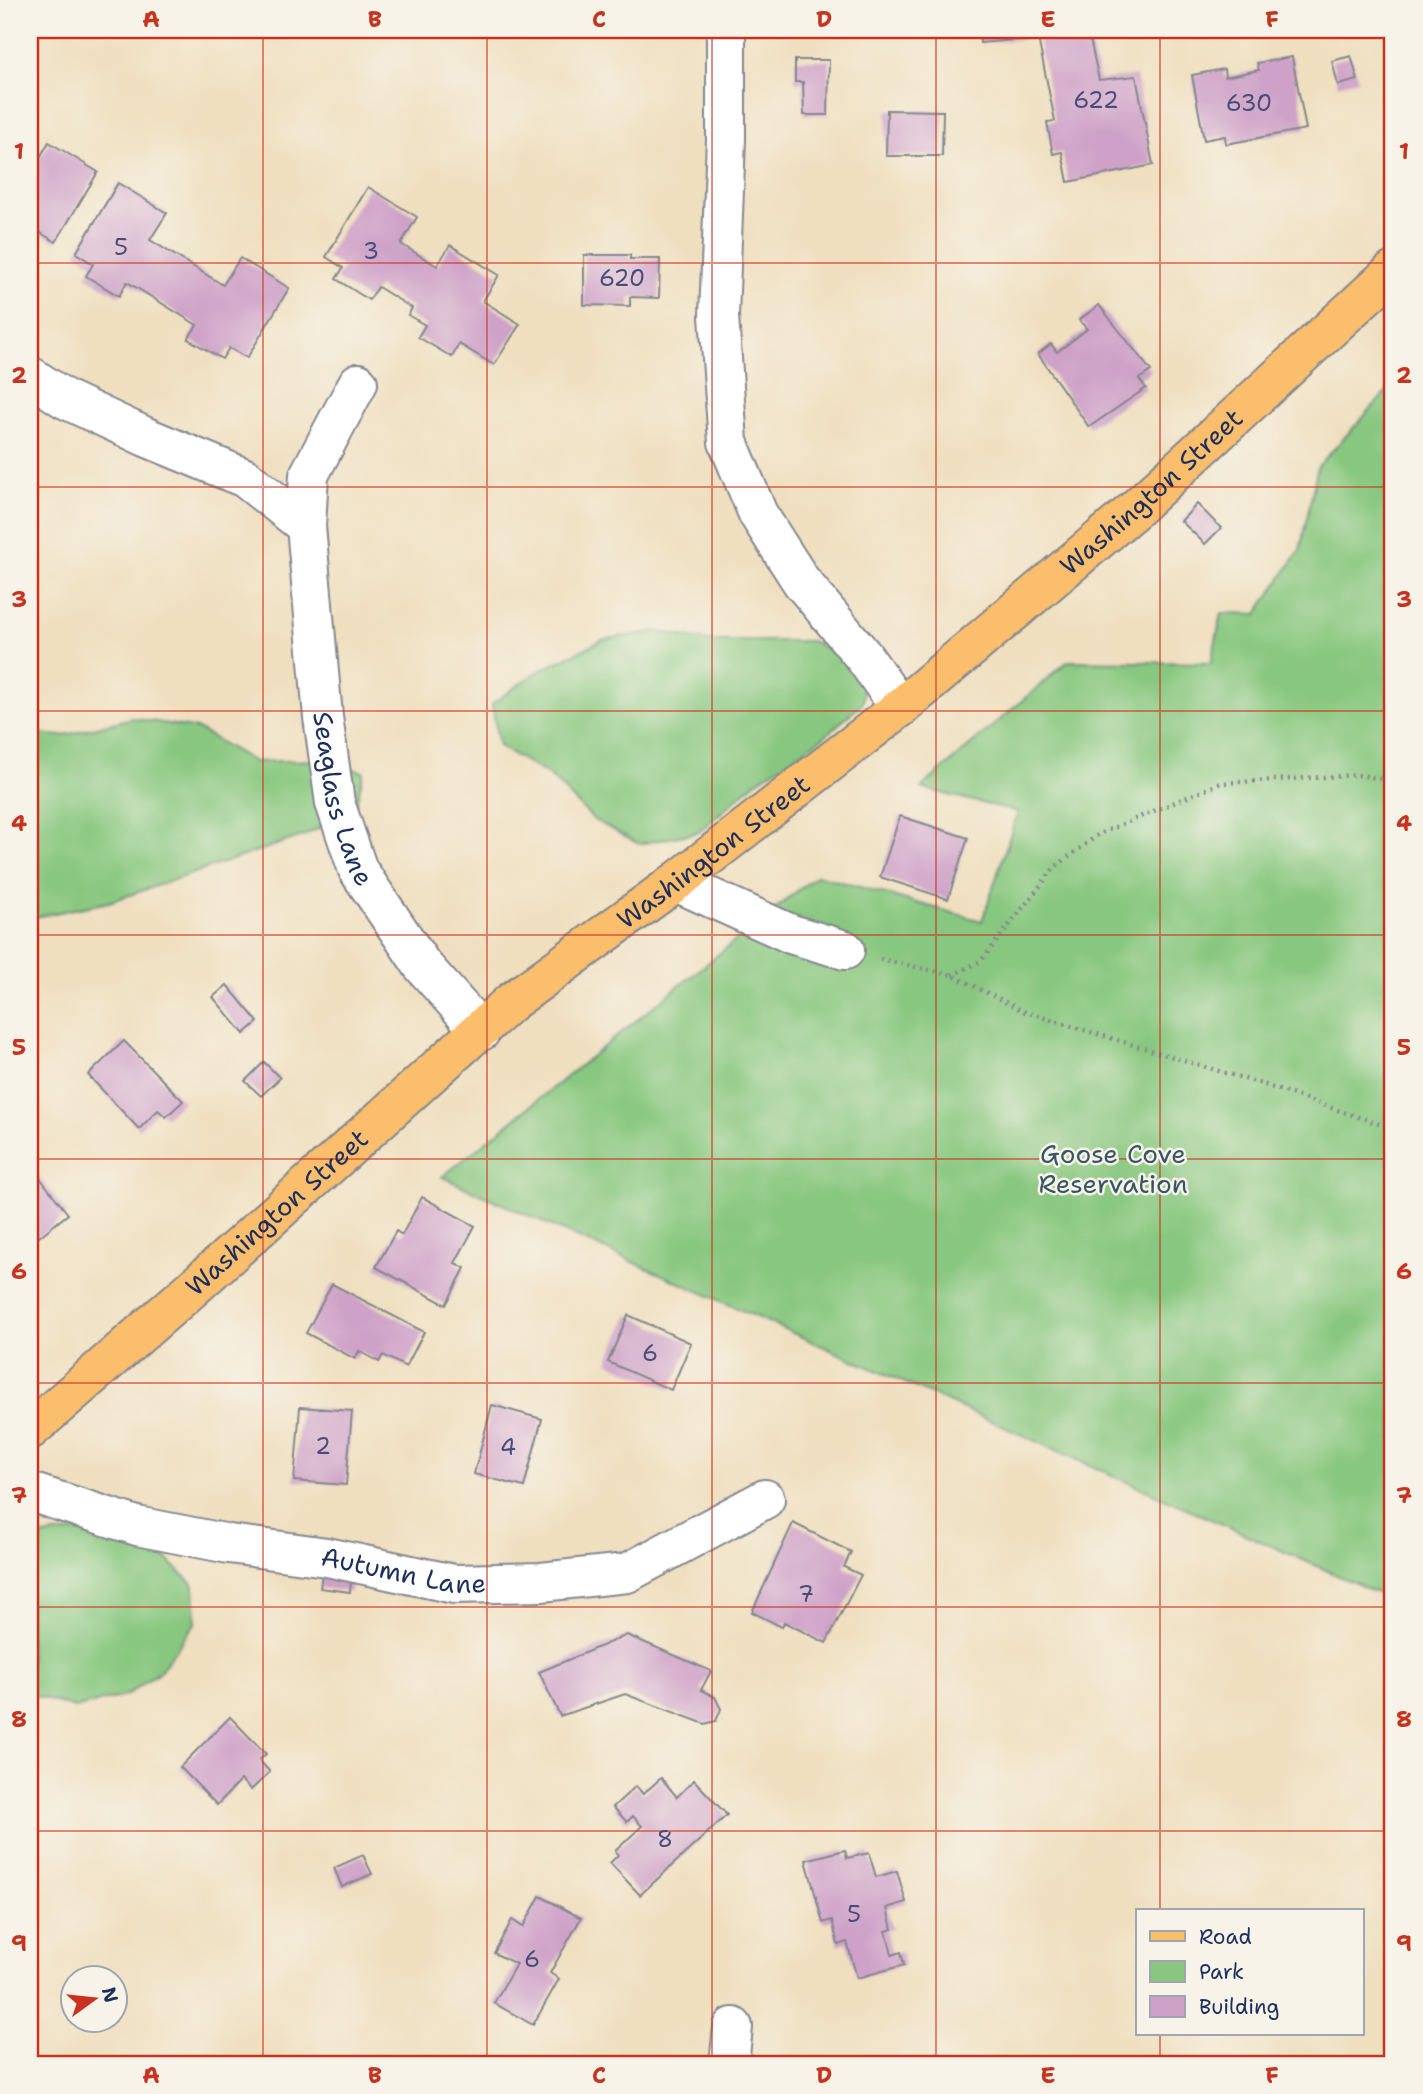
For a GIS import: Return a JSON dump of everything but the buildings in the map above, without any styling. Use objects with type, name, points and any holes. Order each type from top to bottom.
[{"type":"main road","name":"Washington Street","points":[[30,1430],[512,1002],[676,882],[900,708],[1133,511],[1393,271]]},
{"type":"street","points":[[726,30],[726,139],[719,316],[728,442],[758,514],[801,581],[864,657],[900,708]]},
{"type":"street","points":[[30,376],[65,399],[146,437],[245,478],[306,526]]},
{"type":"street","name":"Seaglass Lane","points":[[358,383],[309,475],[306,526],[323,717],[335,803],[358,870],[422,965],[481,1031]]},
{"type":"street","points":[[676,882],[791,934],[845,950]]},
{"type":"street","name":"Autumn Lane","points":[[30,1492],[137,1526],[229,1544],[327,1557],[454,1584],[541,1582],[627,1573],[765,1499]]},
{"type":"street","points":[[729,2064],[733,2027]]},
{"type":"path","points":[[952,975],[981,961],[1055,867],[1099,834],[1221,783],[1360,775],[1393,780]]},
{"type":"path","points":[[845,950],[952,975],[1025,1012],[1265,1085],[1393,1129]]},
{"type":"green space","name":"Goose Cove Reservation","points":[[1393,385],[1393,1600],[442,1177],[817,875],[982,921],[1018,812],[921,788],[1068,661],[1211,663],[1222,613],[1257,614],[1300,550],[1318,466]]},
{"type":"green space","points":[[655,631],[709,641],[812,641],[863,668],[863,703],[824,737],[754,783],[699,832],[639,844],[594,820],[550,776],[499,746],[492,704],[535,673],[602,640]]},
{"type":"green space","points":[[132,718],[198,729],[254,762],[321,760],[364,772],[354,811],[305,835],[109,902],[30,918],[30,733],[62,736]]},
{"type":"green space","points":[[100,1528],[157,1549],[194,1586],[196,1622],[161,1670],[127,1695],[75,1708],[30,1694],[30,1542],[35,1537]]}]
